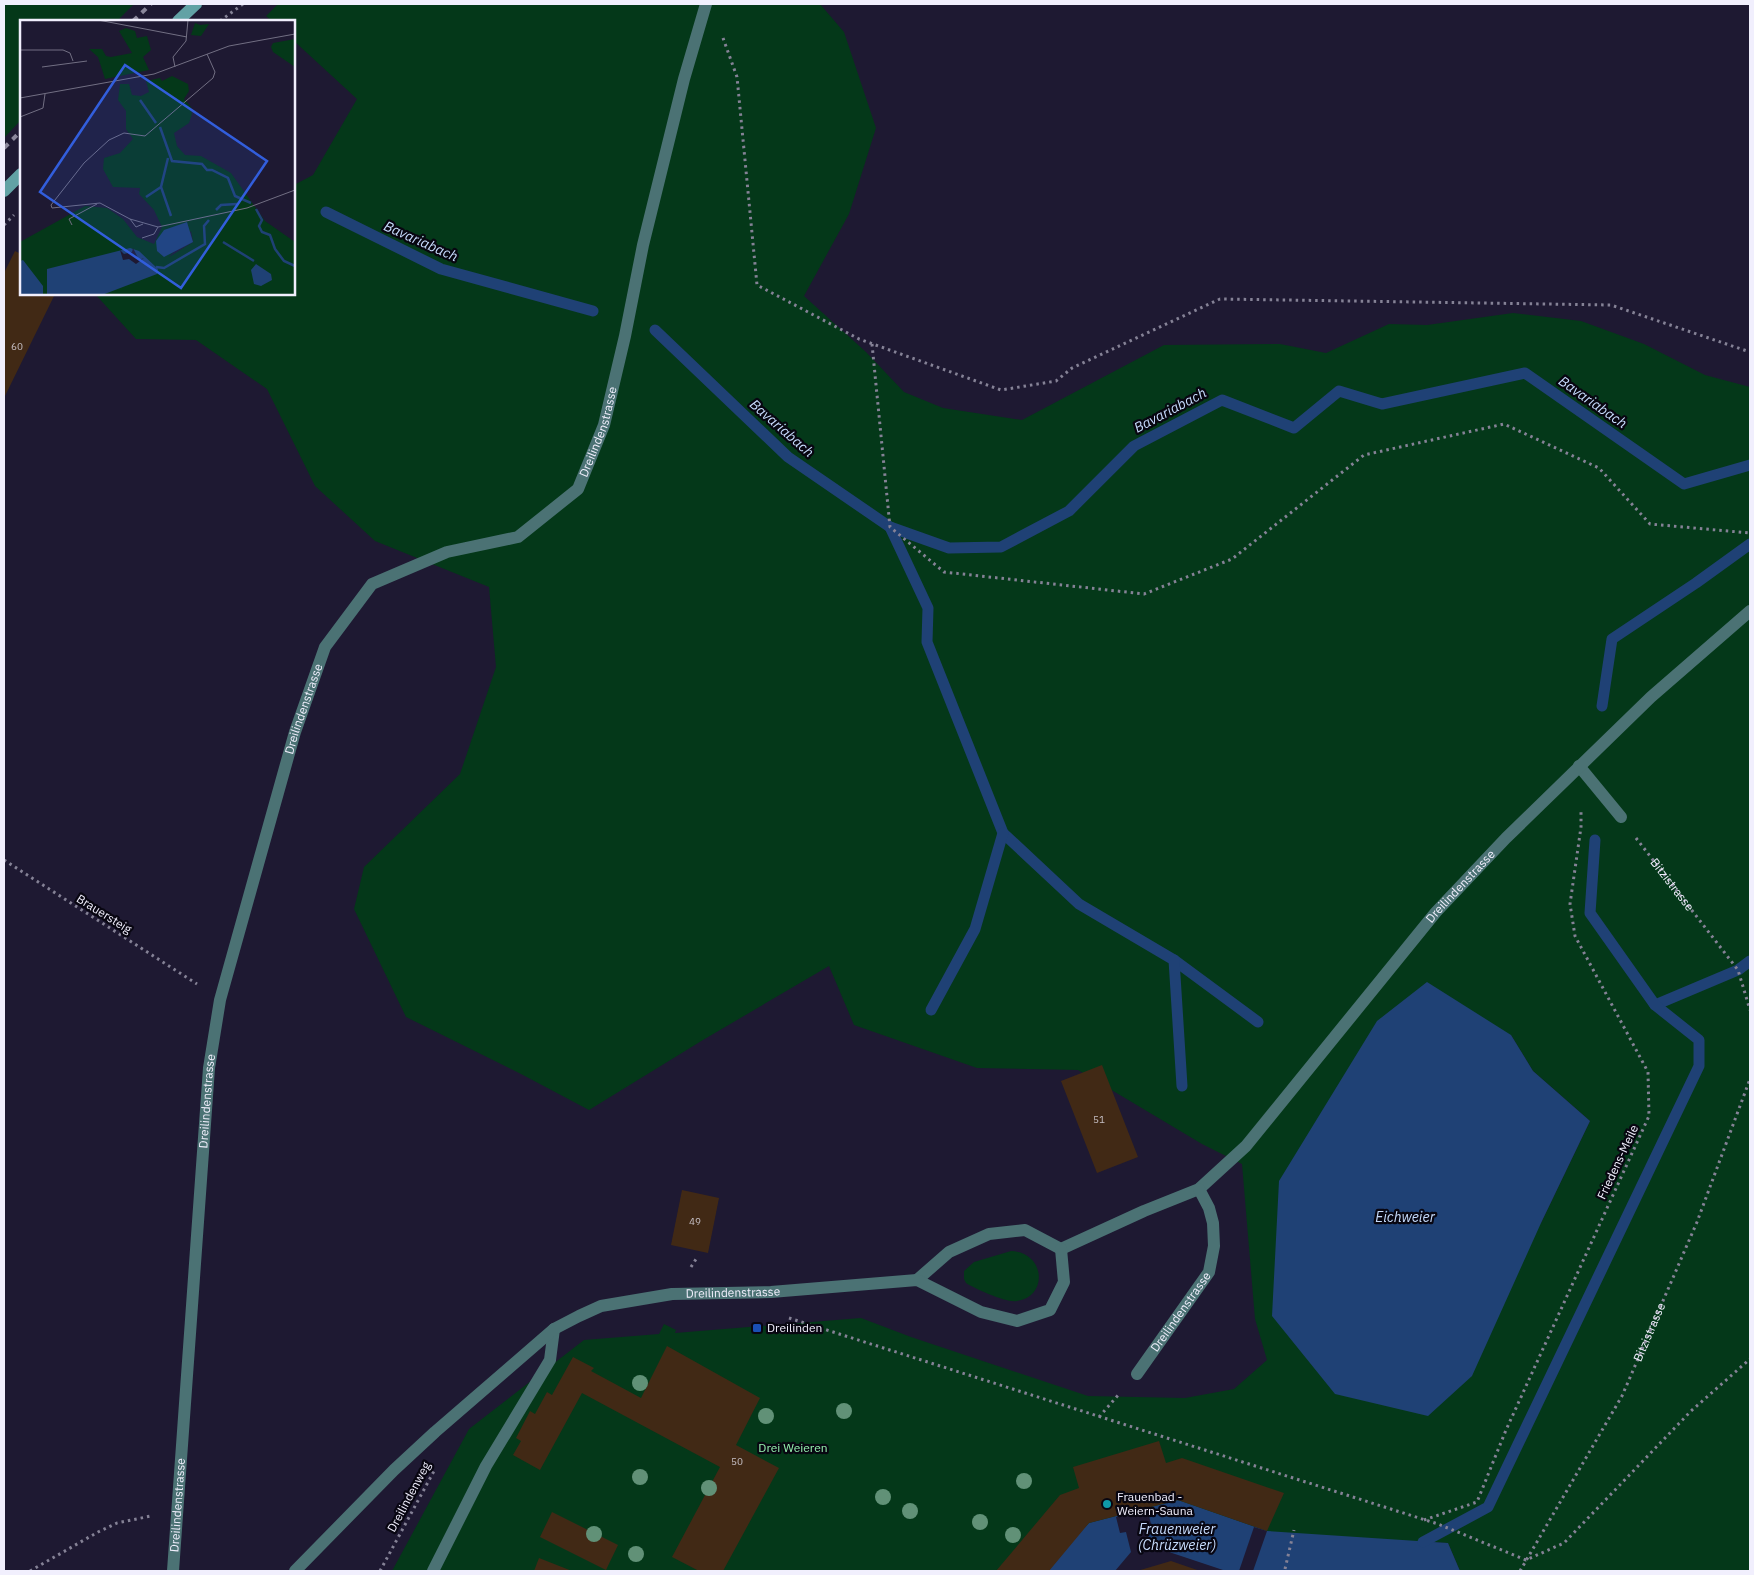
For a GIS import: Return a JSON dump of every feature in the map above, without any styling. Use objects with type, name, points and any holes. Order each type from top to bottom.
[{"type":"main road","points":[[179,20],[196,4]]},
{"type":"main road","points":[[4,191],[20,175]]},
{"type":"street","name":"Dreilindenstrasse","points":[[173,1571],[209,1068],[220,1000],[301,715],[325,647],[372,584],[446,552],[518,537],[578,488],[604,425],[625,336],[643,245],[684,79],[706,4]]},
{"type":"street","name":"Dreilindenstrasse","points":[[1061,1249],[1144,1211],[1199,1189],[1246,1146],[1436,912],[1506,838],[1579,766],[1651,697],[1750,611]]},
{"type":"street","points":[[1579,766],[1621,817]]},
{"type":"street","name":"Dreilindenstrasse","points":[[1138,1374],[1209,1272],[1214,1246],[1213,1223],[1209,1208],[1199,1189]]},
{"type":"street","points":[[1025,1230],[1061,1249],[1064,1282],[1050,1310],[1017,1321],[981,1312],[917,1280],[949,1252],[989,1234],[1025,1230]]},
{"type":"street","name":"Dreilindenstrasse","points":[[295,1571],[414,1451],[554,1330],[579,1316],[602,1306],[672,1294],[771,1292],[917,1280]]},
{"type":"street","points":[[433,1571],[486,1466],[550,1360],[554,1330]]},
{"type":"path","points":[[221,20],[243,4]]},
{"type":"path","points":[[721,31],[738,77],[757,285],[859,339],[1002,390],[1056,381],[1072,368],[1220,299],[1611,305],[1750,352]]},
{"type":"path","points":[[872,344],[890,527],[944,572],[1144,594],[1232,560],[1364,456],[1504,424],[1600,468],[1650,524],[1750,534]]},
{"type":"path","name":"Friedens-Meile","points":[[1424,1520],[1477,1502],[1510,1421],[1649,1116],[1648,1072],[1575,936],[1570,904],[1581,827],[1579,766]]},
{"type":"path","name":"Bitzistrasse","points":[[1621,817],[1738,970],[1750,1010]]},
{"type":"path","name":"Brauersteig","points":[[4,860],[195,983]]},
{"type":"path","name":"Bitzistrasse","points":[[1520,1571],[1622,1396],[1697,1222],[1750,1079]]},
{"type":"path","points":[[771,1292],[782,1316],[1438,1524],[1526,1560],[1564,1543],[1691,1411],[1750,1359]]},
{"type":"path","points":[[1099,1417],[1138,1374]]},
{"type":"path","name":"Dreilindenweg","points":[[380,1571],[434,1470]]},
{"type":"path","points":[[30,1571],[117,1523],[178,1510]]},
{"type":"path","points":[[1285,1569],[1294,1530]]},
{"type":"green space","points":[[4,4],[134,4],[118,20],[20,20],[20,121],[4,138]]},
{"type":"green space","name":"Drei Weieren","points":[[278,4],[820,4],[844,32],[876,128],[849,214],[804,296],[866,352],[904,392],[943,408],[1022,420],[1164,345],[1280,344],[1326,353],[1389,324],[1427,325],[1513,313],[1581,321],[1644,344],[1705,375],[1750,387],[1750,1571],[1460,1571],[1448,1543],[1423,1542],[1421,1571],[392,1571],[469,1429],[584,1340],[659,1334],[664,1324],[676,1330],[675,1333],[861,1318],[911,1337],[1088,1396],[1185,1398],[1234,1389],[1267,1360],[1255,1319],[1242,1164],[1202,1144],[1078,1070],[977,1068],[854,1025],[829,966],[589,1110],[406,1017],[354,909],[364,867],[460,774],[496,667],[489,587],[375,541],[315,486],[267,389],[196,340],[136,339],[96,295],[295,295],[295,184],[313,175],[357,99],[295,42],[295,20],[271,20],[266,16]],"holes":[[[1511,1035],[1533,1071],[1590,1121],[1541,1223]]]},
{"type":"green space","points":[[1011,1251],[1022,1253],[1031,1259],[1039,1274],[1038,1283],[1034,1291],[1027,1297],[1017,1301],[1006,1300],[966,1283],[964,1271],[974,1262]]},
{"type":"water","name":"Eichweier","points":[[1427,982],[1511,1035],[1533,1071],[1590,1121],[1541,1223],[1472,1376],[1428,1416],[1335,1394],[1272,1316],[1279,1181],[1377,1021]]},
{"type":"water","name":"Frauenweier (Chrüzweier)","points":[[1178,1500],[1267,1531],[1448,1543],[1460,1571],[1043,1571],[1089,1523]]},
{"type":"pier","points":[[1147,1508],[1151,1524],[1145,1526],[1151,1546],[1226,1571],[1115,1571],[1131,1552],[1126,1532],[1120,1533],[1116,1517]]},
{"type":"pier","points":[[1254,1527],[1267,1531],[1253,1571],[1239,1571]]},
{"type":"building","points":[[15,251],[20,254],[20,295],[55,295],[4,398],[4,273]]},
{"type":"building","points":[[1102,1065],[1138,1157],[1097,1173],[1061,1081]]},
{"type":"building","points":[[682,1190],[719,1198],[708,1253],[671,1245]]},
{"type":"building","points":[[667,1346],[760,1398],[736,1445],[779,1468],[723,1571],[699,1571],[672,1557],[720,1467],[582,1393],[540,1470],[513,1455],[521,1441],[516,1438],[530,1411],[535,1414],[547,1392],[552,1395],[573,1357],[594,1368],[591,1371],[641,1398]]},
{"type":"building","name":"Frauenbad - Weiern-Sauna","points":[[1159,1441],[1166,1463],[1182,1458],[1284,1493],[1267,1531],[1178,1500],[1089,1523],[1049,1571],[996,1571],[1060,1495],[1079,1488],[1073,1467]]},
{"type":"building","points":[[552,1512],[618,1545],[606,1570],[540,1537]]},
{"type":"building","points":[[539,1558],[572,1571],[534,1571]]},
{"type":"building","points":[[1171,1561],[1200,1571],[1137,1571]]},
{"type":"waterway","name":"Bavariabach","points":[[326,212],[441,269],[593,311]]},
{"type":"waterway","name":"Bavariabach","points":[[655,330],[788,457],[890,527],[949,548],[1001,547],[1069,511],[1134,446],[1222,400],[1294,428],[1339,391],[1382,404],[1525,373],[1684,484],[1750,465]]},
{"type":"waterway","points":[[890,527],[928,608],[927,642],[1003,833],[1079,904],[1174,960],[1258,1022]]},
{"type":"waterway","points":[[1602,706],[1612,639],[1696,583],[1750,544]]},
{"type":"waterway","points":[[931,1010],[975,929],[1003,833]]},
{"type":"waterway","points":[[1423,1542],[1488,1507],[1699,1066],[1699,1040],[1655,1005],[1590,913],[1595,840]]},
{"type":"waterway","points":[[1174,960],[1182,1086]]},
{"type":"waterway","points":[[1655,1005],[1738,970],[1750,961]]},
{"type":"railway","points":[[134,20],[151,4]]},
{"type":"railway","points":[[4,148],[20,132]]},
{"type":"place","name":"Dreilinden","points":[[757,1328]]},
{"type":"place","name":"Frauenbad - Weiern-Sauna","points":[[1107,1504]]}]
